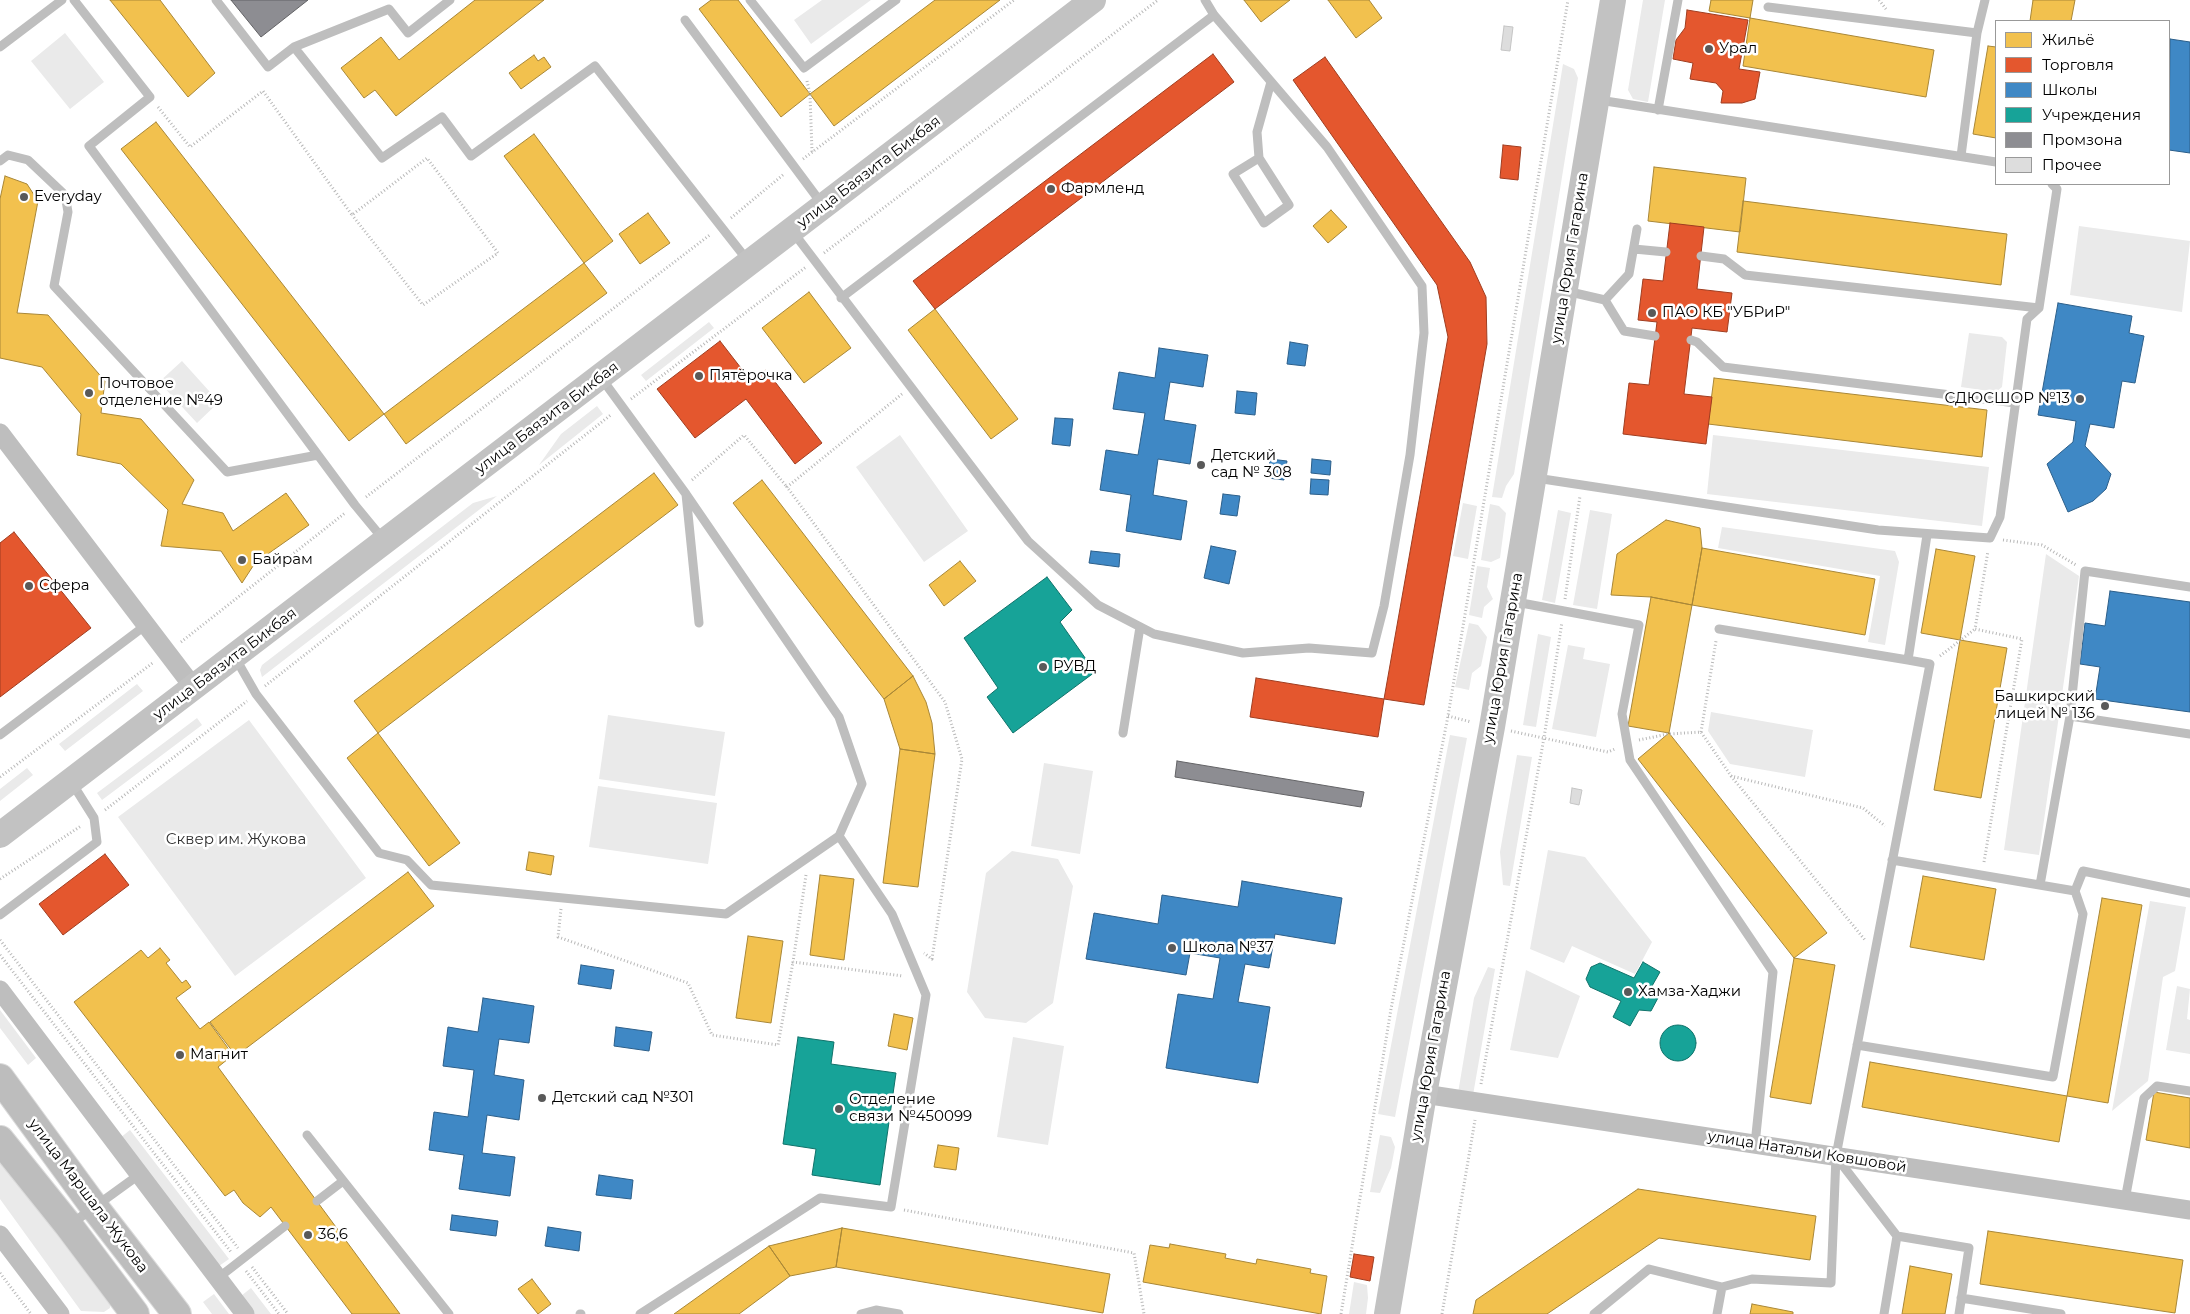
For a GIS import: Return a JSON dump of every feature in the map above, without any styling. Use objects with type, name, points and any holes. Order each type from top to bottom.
[{"type":"main road","name":"улица Баязита Бикбая","points":[[0,835],[1093,0]]},
{"type":"main road","name":"улица Юрия Гагарина","points":[[1387,1314],[1424,1094],[1492,727],[1613,0]]},
{"type":"main road","name":"улица Маршала Жукова","points":[[0,1078],[95,1208],[177,1314]]},
{"type":"main road","points":[[0,1140],[69,1226],[135,1314]]},
{"type":"street","points":[[0,433],[194,688]]},
{"type":"street","points":[[0,990],[245,1314]]},
{"type":"street","name":"улица Натальи Ковшовой","points":[[1424,1094],[2190,1210]]},
{"type":"street","points":[[0,1235],[60,1314]]},
{"type":"lane","points":[[0,48],[62,0]]},
{"type":"lane","points":[[74,0],[150,97],[89,146],[355,505],[385,541]]},
{"type":"lane","points":[[216,0],[268,67],[294,47],[389,9],[408,33],[450,0]]},
{"type":"lane","points":[[750,0],[804,68],[896,0]]},
{"type":"lane","points":[[792,231],[841,298],[1028,541],[1098,605],[1154,634],[1242,653],[1309,648],[1372,653],[1384,606],[1410,455],[1424,333],[1422,286],[1326,147],[1214,15],[1205,0]]},
{"type":"lane","points":[[1658,110],[1678,0]]},
{"type":"lane","points":[[1961,156],[1977,33],[1985,0]]},
{"type":"lane","points":[[1768,7],[1977,33]]},
{"type":"lane","points":[[841,298],[1214,15]]},
{"type":"lane","points":[[685,20],[824,207]]},
{"type":"lane","points":[[294,47],[382,158],[442,117],[471,156],[596,66],[749,264]]},
{"type":"lane","points":[[1258,158],[1233,174],[1264,223],[1289,205],[1258,158],[1257,132],[1271,82]]},
{"type":"lane","points":[[1596,100],[1995,162]]},
{"type":"lane","points":[[0,161],[8,156],[28,160],[65,195],[68,212],[54,286],[227,472],[318,455]]},
{"type":"lane","points":[[1533,478],[1878,530],[1990,538],[2000,517],[2026,319],[2039,308],[2057,189],[2053,185]]},
{"type":"lane","points":[[1605,300],[1629,274],[1637,229]]},
{"type":"lane","points":[[1634,249],[1666,252]]},
{"type":"lane","points":[[1700,256],[1724,259],[1745,274],[2039,308]]},
{"type":"lane","points":[[1564,291],[1605,300],[1624,331],[1655,336]]},
{"type":"lane","points":[[1690,340],[1697,342],[1723,367],[2016,403]]},
{"type":"lane","points":[[234,656],[256,694],[379,853],[407,860],[431,885],[726,914],[839,836],[862,784],[839,717],[684,491],[601,377]]},
{"type":"lane","points":[[684,491],[699,623]]},
{"type":"lane","points":[[1908,660],[1927,535]]},
{"type":"lane","points":[[2040,885],[2070,716],[2085,570],[2190,587]]},
{"type":"lane","points":[[1513,602],[1639,625],[1622,714],[1630,760],[1773,972],[1754,1144]]},
{"type":"lane","points":[[0,735],[146,625]]},
{"type":"lane","points":[[1122,733],[1140,627]]},
{"type":"lane","points":[[1594,1314],[1649,1269],[1722,1287],[1752,1279],[1831,1284],[1836,1156],[1930,664],[1719,629]]},
{"type":"lane","points":[[2070,716],[2190,734]]},
{"type":"lane","points":[[0,915],[97,842],[94,818],[70,782]]},
{"type":"lane","points":[[640,1314],[820,1198],[891,1207],[926,995],[892,914],[839,836]]},
{"type":"lane","points":[[1892,860],[2075,891]]},
{"type":"lane","points":[[1857,1045],[2053,1077],[2084,914],[2075,891],[2083,871],[2190,892]]},
{"type":"lane","points":[[2124,1200],[2144,1098],[2157,1086],[2190,1091]]},
{"type":"lane","points":[[307,1135],[449,1314]]},
{"type":"lane","points":[[1836,1156],[1897,1236],[1969,1248],[1959,1314]]},
{"type":"lane","points":[[69,1226],[140,1174]]},
{"type":"lane","points":[[317,1201],[343,1181]]},
{"type":"lane","points":[[218,1278],[285,1226]]},
{"type":"lane","points":[[1884,1314],[1897,1236]]},
{"type":"lane","points":[[1717,1314],[1722,1287]]},
{"type":"lane","points":[[1961,1298],[2061,1314]]},
{"type":"lane","points":[[861,1314],[876,1310],[899,1314]]},
{"type":"path","points":[[0,777],[167,653],[355,505],[721,226],[812,152],[1014,0]]},
{"type":"path","points":[[0,879],[94,818],[256,694],[623,405],[1158,0]]},
{"type":"path","points":[[1341,1314],[1391,1009],[1448,716],[1568,0]]},
{"type":"path","points":[[804,68],[810,94],[812,152]]},
{"type":"path","points":[[150,97],[190,147],[263,91],[352,215],[423,305],[498,253],[427,158],[352,215]]},
{"type":"path","points":[[786,488],[910,387]]},
{"type":"path","points":[[684,491],[744,435],[786,488],[945,702],[962,760],[932,959],[904,941]]},
{"type":"path","points":[[1442,1314],[1478,1102],[1544,738],[1581,486]]},
{"type":"path","points":[[1930,664],[1975,629],[1990,538],[2042,545],[2085,570]]},
{"type":"path","points":[[1719,629],[1701,732],[1731,776],[1874,952]]},
{"type":"path","points":[[1975,629],[2022,639],[1982,875]]},
{"type":"path","points":[[1448,716],[1608,752],[1645,738],[1701,732]]},
{"type":"path","points":[[1731,776],[1863,808],[1897,836]]},
{"type":"path","points":[[562,899],[558,937],[688,984],[712,1035],[778,1044],[809,857]]},
{"type":"path","points":[[0,940],[242,1260],[279,1314]]},
{"type":"path","points":[[0,955],[242,1260],[288,1314]]},
{"type":"path","points":[[793,962],[919,978]]},
{"type":"path","points":[[891,1207],[1134,1253],[1144,1314]]},
{"type":"path","points":[[0,1273],[31,1314]]},
{"type":"green space","points":[[822,0],[871,0],[811,44],[794,20]]},
{"type":"green space","points":[[1643,0],[1665,0],[1648,102],[1633,99],[1628,90]]},
{"type":"green space","points":[[65,33],[104,82],[70,109],[31,61]]},
{"type":"green space","points":[[1563,64],[1574,69],[1578,78],[1514,474],[1506,486],[1502,498],[1492,497]]},
{"type":"green space","points":[[2079,226],[2190,241],[2182,312],[2070,295]]},
{"type":"green space","points":[[709,322],[714,328],[646,381],[641,375]]},
{"type":"green space","points":[[1969,333],[2002,337],[2007,342],[2002,387],[1996,392],[1961,387]]},
{"type":"green space","points":[[182,361],[219,402],[197,423],[159,382]]},
{"type":"green space","points":[[597,406],[603,414],[539,465],[561,434]]},
{"type":"green space","points":[[900,435],[968,531],[924,562],[856,467]]},
{"type":"green space","points":[[1713,435],[1989,467],[1982,526],[1707,494]]},
{"type":"green space","points":[[497,496],[262,677],[260,670],[262,665],[473,503]]},
{"type":"green space","points":[[1463,503],[1477,506],[1468,559],[1453,556]]},
{"type":"green space","points":[[1490,504],[1499,506],[1506,513],[1500,558],[1491,562],[1481,560]]},
{"type":"green space","points":[[1558,510],[1571,513],[1555,603],[1542,600]]},
{"type":"green space","points":[[1590,510],[1612,514],[1597,609],[1573,605]]},
{"type":"green space","points":[[1722,527],[1895,551],[1899,562],[1885,645],[1868,642],[1880,576],[1718,548]]},
{"type":"green space","points":[[2046,554],[2079,576],[2039,855],[2004,850]]},
{"type":"green space","points":[[1477,566],[1490,568],[1487,587],[1493,599],[1484,607],[1482,618],[1469,615]]},
{"type":"green space","points":[[1469,623],[1478,625],[1487,637],[1481,666],[1472,673],[1469,690],[1455,687]]},
{"type":"green space","points":[[1538,634],[1551,637],[1536,727],[1523,725]]},
{"type":"green space","points":[[1568,645],[1585,648],[1583,659],[1610,664],[1596,737],[1552,729]]},
{"type":"green space","points":[[137,684],[143,691],[65,751],[59,744]]},
{"type":"green space","points":[[1711,712],[1813,730],[1805,777],[1730,764],[1708,731]]},
{"type":"green space","points":[[608,715],[725,732],[715,796],[599,779]]},
{"type":"green space","points":[[197,718],[202,725],[102,800],[97,793]]},
{"type":"green space","name":"Сквер им. Жукова","points":[[249,720],[366,878],[235,976],[118,817]]},
{"type":"green space","points":[[1450,735],[1467,738],[1395,1117],[1378,1114]]},
{"type":"green space","points":[[1517,755],[1532,757],[1510,886],[1503,885],[1500,852]]},
{"type":"green space","points":[[1044,763],[1093,771],[1080,854],[1031,846]]},
{"type":"green space","points":[[27,768],[33,775],[0,801],[0,789]]},
{"type":"green space","points":[[598,786],[717,803],[708,864],[589,847]]},
{"type":"green space","points":[[1548,850],[1585,857],[1652,942],[1635,974],[1572,946],[1564,963],[1530,949]]},
{"type":"green space","points":[[1012,851],[1058,859],[1073,886],[1053,1003],[1026,1023],[985,1018],[967,992],[986,873]]},
{"type":"green space","points":[[2150,901],[2186,907],[2175,971],[2163,977],[2148,1081],[2112,1111]]},
{"type":"green space","points":[[1488,967],[1495,969],[1473,1095],[1458,1093],[1474,998]]},
{"type":"green space","points":[[1526,970],[1580,996],[1558,1058],[1510,1050]]},
{"type":"green space","points":[[2177,986],[2190,989],[2187,1019],[2190,1020],[2190,1054],[2166,1050]]},
{"type":"green space","points":[[0,1010],[36,1058],[28,1065],[0,1028]]},
{"type":"green space","points":[[1013,1037],[1064,1046],[1048,1145],[997,1137]]},
{"type":"green space","points":[[130,1130],[229,1259],[219,1266],[120,1138]]},
{"type":"green space","points":[[1380,1135],[1391,1137],[1395,1147],[1391,1168],[1380,1193],[1370,1192]]},
{"type":"green space","points":[[0,1151],[110,1303],[110,1308],[104,1312],[81,1311],[0,1199]]},
{"type":"green space","points":[[1354,1282],[1367,1285],[1366,1314],[1349,1314]]},
{"type":"green space","points":[[251,1288],[271,1314],[254,1314],[241,1296]]},
{"type":"green space","points":[[214,1294],[229,1314],[212,1314],[203,1302]]},
{"type":"building: Жильё","points":[[110,0],[160,0],[215,73],[188,97]]},
{"type":"building: Жильё","points":[[475,0],[544,0],[396,116],[375,90],[364,98],[341,68],[381,37],[399,60]]},
{"type":"building: Жильё","points":[[711,0],[738,0],[810,94],[781,117],[699,9]]},
{"type":"building: Жильё","points":[[935,0],[1000,0],[834,126],[810,94]]},
{"type":"building: Жильё","points":[[1244,0],[1290,0],[1261,22]]},
{"type":"building: Жильё","points":[[1328,0],[1369,0],[1382,18],[1356,38]]},
{"type":"building: Жильё","points":[[1711,0],[1753,0],[1750,18],[1709,11]]},
{"type":"building: Жильё","points":[[2033,0],[2075,0],[2071,20],[2030,20]]},
{"type":"building: Жильё","points":[[1750,18],[1934,50],[1926,97],[1743,66]]},
{"type":"building: Жильё","points":[[1988,46],[1995,47],[1995,138],[1973,134]]},
{"type":"building: Жильё","points":[[534,55],[538,61],[544,57],[551,67],[521,89],[509,73]]},
{"type":"building: Жильё","points":[[156,122],[384,414],[349,441],[121,149]]},
{"type":"building: Жильё","points":[[534,134],[613,241],[584,263],[504,156]]},
{"type":"building: Жильё","points":[[1654,167],[1746,178],[1740,232],[1648,221]]},
{"type":"building: Жильё","points":[[5,176],[27,184],[38,201],[17,313],[48,315],[105,381],[101,413],[141,419],[194,480],[182,504],[223,513],[233,531],[286,493],[309,525],[255,563],[242,583],[221,551],[161,546],[168,510],[121,464],[77,455],[81,414],[42,367],[0,358],[0,199]]},
{"type":"building: Жильё","points":[[1743,201],[2007,234],[2001,285],[1737,252]]},
{"type":"building: Жильё","points":[[1331,210],[1347,227],[1328,243],[1313,226]]},
{"type":"building: Жильё","points":[[648,213],[670,243],[640,264],[619,234]]},
{"type":"building: Жильё","points":[[584,263],[607,293],[406,444],[384,414]]},
{"type":"building: Жильё","points":[[809,292],[851,348],[804,383],[762,328]]},
{"type":"building: Жильё","points":[[935,309],[1018,419],[991,439],[908,330]]},
{"type":"building: Жильё","points":[[1714,378],[1987,410],[1982,457],[1708,424]]},
{"type":"building: Жильё","points":[[654,473],[678,505],[378,733],[354,701]]},
{"type":"building: Жильё","points":[[762,480],[913,676],[884,699],[733,503]]},
{"type":"building: Жильё","points":[[1666,520],[1700,528],[1702,548],[1692,605],[1651,597],[1611,595],[1617,554]]},
{"type":"building: Жильё","points":[[1702,548],[1875,579],[1865,635],[1692,605]]},
{"type":"building: Жильё","points":[[1936,549],[1975,556],[1960,640],[1921,633]]},
{"type":"building: Жильё","points":[[960,561],[976,581],[944,606],[929,585]]},
{"type":"building: Жильё","points":[[1651,597],[1692,605],[1669,733],[1628,726]]},
{"type":"building: Жильё","points":[[1960,640],[2007,648],[1981,798],[1934,790]]},
{"type":"building: Жильё","points":[[913,676],[926,702],[932,723],[935,754],[900,749],[884,699]]},
{"type":"building: Жильё","points":[[378,733],[460,843],[429,866],[347,758]]},
{"type":"building: Жильё","points":[[1669,733],[1827,933],[1794,958],[1638,759]]},
{"type":"building: Жильё","points":[[900,749],[935,754],[918,887],[883,883]]},
{"type":"building: Жильё","points":[[529,852],[554,856],[551,875],[526,870]]},
{"type":"building: Жильё","points":[[408,872],[434,906],[236,1056],[210,1022]]},
{"type":"building: Жильё","points":[[820,875],[854,879],[844,960],[810,955]]},
{"type":"building: Жильё","points":[[1923,876],[1996,889],[1984,960],[1910,947]]},
{"type":"building: Жильё","points":[[2102,898],[2142,905],[2108,1103],[2067,1096]]},
{"type":"building: Жильё","points":[[748,936],[783,941],[771,1023],[736,1018]]},
{"type":"building: Жильё","points":[[160,948],[170,960],[166,963],[182,983],[186,980],[191,987],[176,998],[200,1029],[209,1022],[233,1055],[218,1067],[400,1314],[352,1314],[271,1207],[260,1217],[243,1203],[234,1190],[225,1196],[74,1002],[141,950],[148,958]]},
{"type":"building: Жильё","points":[[1794,958],[1835,965],[1811,1104],[1770,1097]]},
{"type":"building: Жильё","points":[[894,1014],[913,1018],[907,1050],[888,1046]]},
{"type":"building: Жильё","points":[[1870,1062],[2067,1096],[2059,1142],[1862,1107]]},
{"type":"building: Жильё","points":[[2154,1092],[2190,1098],[2190,1148],[2146,1140]]},
{"type":"building: Жильё","points":[[938,1145],[959,1148],[956,1170],[934,1167]]},
{"type":"building: Жильё","points":[[1638,1189],[1816,1216],[1810,1260],[1659,1238],[1547,1314],[1473,1314],[1476,1300]]},
{"type":"building: Жильё","points":[[842,1228],[836,1267],[790,1276],[769,1246]]},
{"type":"building: Жильё","points":[[842,1228],[1110,1274],[1103,1313],[836,1267]]},
{"type":"building: Жильё","points":[[1988,1231],[2183,1260],[2175,1313],[1980,1284]]},
{"type":"building: Жильё","points":[[1170,1244],[1226,1254],[1225,1258],[1256,1264],[1257,1259],[1311,1269],[1310,1273],[1327,1276],[1321,1314],[1143,1282],[1150,1245],[1169,1248]]},
{"type":"building: Жильё","points":[[769,1246],[790,1276],[739,1314],[674,1314]]},
{"type":"building: Жильё","points":[[1910,1266],[1952,1274],[1945,1314],[1902,1314]]},
{"type":"building: Жильё","points":[[532,1279],[551,1304],[538,1314],[518,1289]]},
{"type":"building: Жильё","points":[[1752,1304],[1793,1312],[1793,1314],[1750,1314]]},
{"type":"building: Торговля","name":"Урал","points":[[1687,10],[1748,20],[1739,69],[1760,72],[1755,99],[1742,103],[1721,103],[1723,91],[1716,83],[1690,79],[1693,63],[1673,59],[1676,40],[1685,28]]},
{"type":"building: Торговля","points":[[1213,54],[1234,82],[935,309],[913,281]]},
{"type":"building: Торговля","points":[[1325,57],[1470,262],[1486,297],[1487,344],[1424,705],[1384,699],[1448,337],[1437,285],[1293,80]]},
{"type":"building: Торговля","points":[[1503,145],[1521,147],[1518,180],[1500,178]]},
{"type":"building: Торговля","points":[[1670,223],[1704,227],[1697,289],[1732,293],[1727,332],[1692,328],[1684,394],[1712,397],[1706,444],[1623,434],[1629,383],[1649,385],[1657,322],[1638,320],[1643,279],[1663,281]]},
{"type":"building: Торговля","points":[[720,341],[751,381],[766,370],[822,443],[795,464],[746,399],[695,438],[657,389]]},
{"type":"building: Торговля","name":"Сфера","points":[[14,532],[91,628],[0,697],[0,543]]},
{"type":"building: Торговля","points":[[1256,678],[1384,699],[1378,737],[1250,717]]},
{"type":"building: Торговля","points":[[105,854],[129,885],[63,935],[39,904]]},
{"type":"building: Торговля","points":[[1354,1254],[1374,1257],[1370,1281],[1350,1277]]},
{"type":"building: Школы","points":[[2170,39],[2190,42],[2190,153],[2170,150]]},
{"type":"building: Школы","name":"СДЮСШОР №13","points":[[2058,303],[2132,316],[2129,333],[2144,336],[2135,383],[2122,381],[2114,428],[2090,424],[2085,446],[2111,474],[2106,489],[2093,501],[2068,512],[2047,464],[2073,442],[2076,421],[2038,415]]},
{"type":"building: Школы","points":[[1290,342],[1308,345],[1305,366],[1287,364]]},
{"type":"building: Школы","points":[[1159,348],[1208,355],[1203,387],[1170,382],[1164,420],[1196,425],[1190,464],[1158,459],[1153,495],[1187,501],[1181,540],[1126,531],[1131,495],[1100,490],[1106,450],[1138,455],[1145,413],[1113,409],[1119,372],[1155,378]]},
{"type":"building: Школы","points":[[1237,391],[1257,393],[1255,415],[1235,413]]},
{"type":"building: Школы","points":[[1055,418],[1073,419],[1070,446],[1052,444]]},
{"type":"building: Школы","points":[[1270,459],[1287,461],[1284,480],[1268,478]]},
{"type":"building: Школы","points":[[1312,459],[1331,461],[1330,475],[1311,473]]},
{"type":"building: Школы","points":[[1311,479],[1329,480],[1328,495],[1310,494]]},
{"type":"building: Школы","points":[[1223,494],[1240,496],[1237,516],[1220,514]]},
{"type":"building: Школы","points":[[1211,546],[1236,551],[1229,584],[1204,578]]},
{"type":"building: Школы","points":[[1091,551],[1120,554],[1119,567],[1089,563]]},
{"type":"building: Школы","points":[[2110,591],[2190,602],[2190,712],[2095,699],[2100,667],[2080,664],[2085,623],[2105,626]]},
{"type":"building: Школы","points":[[1242,881],[1342,898],[1335,944],[1275,934],[1269,968],[1245,964],[1238,1002],[1270,1007],[1258,1083],[1166,1068],[1178,994],[1213,999],[1220,958],[1190,953],[1186,975],[1086,959],[1094,913],[1158,924],[1162,895],[1238,907]]},
{"type":"building: Школы","points":[[581,965],[614,970],[611,989],[578,984]]},
{"type":"building: Школы","points":[[483,998],[534,1006],[529,1043],[499,1039],[494,1075],[524,1080],[519,1120],[487,1115],[482,1153],[515,1157],[510,1196],[459,1189],[464,1155],[429,1150],[434,1112],[468,1117],[474,1070],[443,1066],[448,1027],[478,1032]]},
{"type":"building: Школы","points":[[616,1027],[652,1032],[649,1051],[614,1046]]},
{"type":"building: Школы","points":[[599,1175],[633,1180],[631,1199],[596,1195]]},
{"type":"building: Школы","points":[[452,1215],[498,1221],[496,1236],[450,1230]]},
{"type":"building: Школы","points":[[548,1227],[581,1232],[579,1251],[545,1246]]},
{"type":"building: Учреждения","points":[[1047,577],[1072,610],[1060,622],[1095,672],[1013,733],[987,697],[998,688],[964,638]]},
{"type":"building: Учреждения","name":"Хамза-Хаджи","points":[[1643,962],[1660,972],[1652,986],[1659,996],[1651,1011],[1639,1010],[1630,1026],[1613,1017],[1621,1001],[1590,987],[1586,979],[1591,967],[1600,963],[1634,978]]},
{"type":"building: Учреждения","points":[[1678,1025],[1691,1030],[1696,1043],[1691,1056],[1678,1061],[1665,1056],[1660,1043],[1665,1030]]},
{"type":"building: Учреждения","name":"Отделение связи №450099","points":[[798,1037],[834,1042],[831,1064],[896,1073],[880,1185],[812,1175],[816,1149],[783,1144]]},
{"type":"building: Промзона","points":[[231,0],[308,0],[261,37]]},
{"type":"building: Промзона","points":[[1177,761],[1364,792],[1361,807],[1175,777]]},
{"type":"building: Прочее","points":[[1504,26],[1513,27],[1510,51],[1501,50]]},
{"type":"building: Прочее","points":[[1572,788],[1582,790],[1579,805],[1570,803]]},
{"type":"place","name":"Урал","points":[[1709,49]]},
{"type":"place","name":"Фармленд","points":[[1051,189]]},
{"type":"place","name":"Everyday","points":[[24,197]]},
{"type":"place","name":"ПАО КБ \"УБРиР\"","points":[[1652,313]]},
{"type":"place","name":"Пятёрочка","points":[[699,376]]},
{"type":"place","name":"Почтовое отделение №49","points":[[89,393]]},
{"type":"place","name":"СДЮСШОР №13","points":[[2080,399]]},
{"type":"place","name":"Детский сад № 308","points":[[1201,465]]},
{"type":"place","name":"Байрам","points":[[242,560]]},
{"type":"place","name":"Сфера","points":[[29,586]]},
{"type":"place","name":"РУВД","points":[[1043,667]]},
{"type":"place","name":"Башкирский лицей № 136","points":[[2105,706]]},
{"type":"place","name":"Школа №37","points":[[1172,948]]},
{"type":"place","name":"Хамза-Хаджи","points":[[1628,992]]},
{"type":"place","name":"Магнит","points":[[180,1055]]},
{"type":"place","name":"Детский сад №301","points":[[542,1098]]},
{"type":"place","name":"Отделение связи №450099","points":[[839,1109]]},
{"type":"place","name":"36,6","points":[[308,1235]]}]
